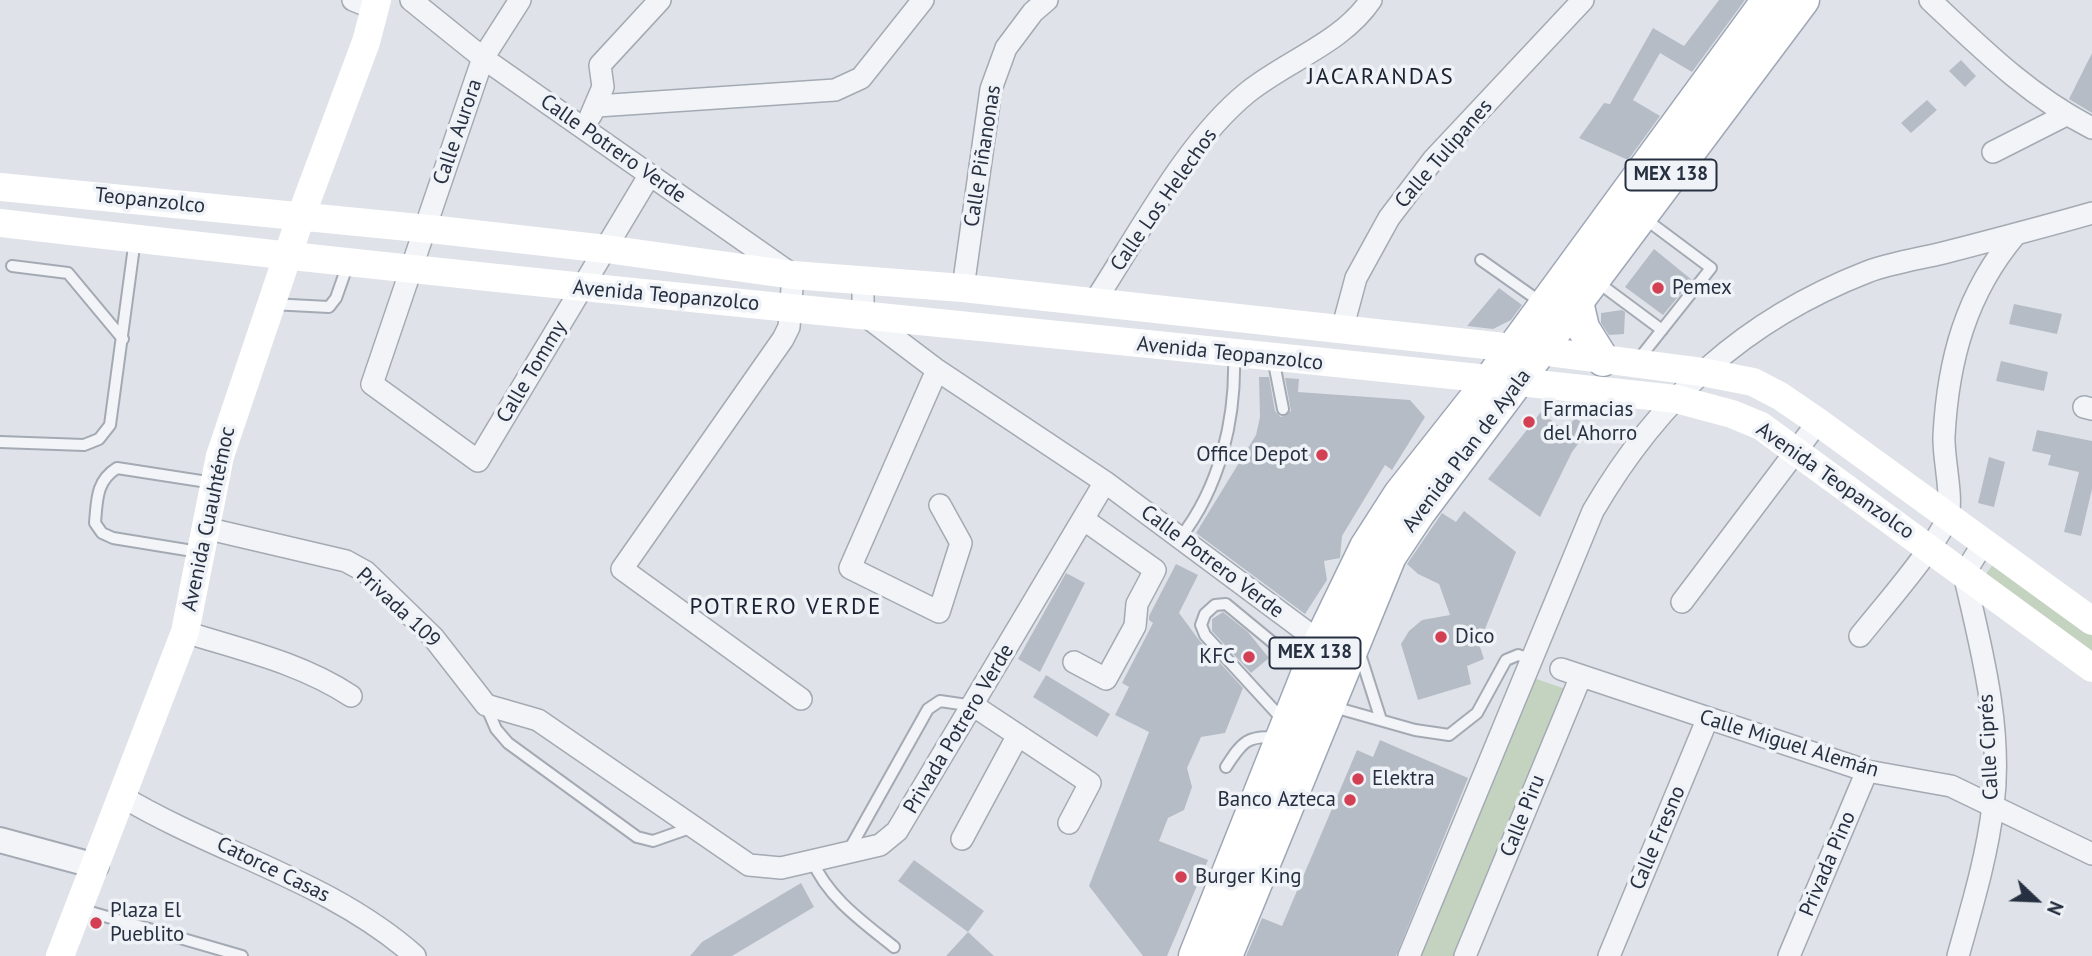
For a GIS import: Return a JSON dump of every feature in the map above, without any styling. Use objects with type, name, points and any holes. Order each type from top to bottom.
[{"type":"main road","name":"Avenida Plan de Ayala","points":[[1527,350],[1545,305],[1768,0]]},
{"type":"main road","name":"Avenida Plan de Ayala","points":[[1226,956],[1390,556],[1527,350],[1586,290],[1803,0]]},
{"type":"main road","name":"Avenida Cuauhtémoc","points":[[60,956],[185,632],[214,484],[242,386],[287,257],[368,3]]},
{"type":"main road","name":"Teopanzolco","points":[[0,187],[300,216]]},
{"type":"main road","name":"Avenida Teopanzolco","points":[[300,216],[606,249],[793,275],[963,288],[1527,350],[1702,372],[1753,383],[1780,396],[1818,422],[2092,621]]},
{"type":"main road","name":"Teopanzolco","points":[[0,223],[287,257]]},
{"type":"main road","name":"Avenida Teopanzolco","points":[[287,257],[1676,399],[1731,414],[1761,426],[1797,449],[2092,668]]},
{"type":"main road","points":[[1586,290],[1583,328],[1603,360]]},
{"type":"main road","points":[[1203,352],[1205,316]]},
{"type":"main road","name":"Avenida Plan de Ayala","points":[[1195,956],[1210,906],[1320,642],[1366,547],[1400,494],[1504,381]]},
{"type":"street","name":"Calle Potrero Verde","points":[[411,0],[483,58],[793,275]]},
{"type":"street","name":"Calle Aurora","points":[[478,461],[372,384],[483,58],[520,0]]},
{"type":"street","points":[[582,127],[597,106],[603,87],[600,65],[660,0]]},
{"type":"street","points":[[597,106],[835,90],[860,78],[923,0]]},
{"type":"street","name":"Calle Piñanonas","points":[[963,288],[991,89],[1006,48],[1033,12],[1047,0]]},
{"type":"street","name":"Calle Los Helechos","points":[[1093,304],[1200,140],[1248,92],[1357,21],[1371,0]]},
{"type":"street","name":"Calle Tulipanes","points":[[1342,330],[1356,278],[1389,219],[1433,160],[1583,0]]},
{"type":"street","points":[[1930,0],[2018,83],[2066,115],[2092,128]]},
{"type":"street","points":[[1993,152],[2066,115]]},
{"type":"street","name":"Calle Tommy","points":[[478,461],[649,176]]},
{"type":"street","points":[[1409,956],[1593,510],[1615,472],[1676,399],[1740,339],[1801,302],[1868,272],[2092,214]]},
{"type":"street","points":[[1860,636],[1929,548],[1948,516],[1944,436],[1957,337],[1997,257],[2016,234]]},
{"type":"street","points":[[793,275],[789,327],[783,339],[621,569],[801,699]]},
{"type":"street","points":[[863,281],[863,314]]},
{"type":"street","name":"Calle Potrero Verde","points":[[863,314],[937,370],[1105,482],[1320,642]]},
{"type":"street","points":[[937,370],[850,568],[939,612],[961,543],[940,505]]},
{"type":"street","points":[[1682,602],[1818,422]]},
{"type":"street","points":[[1074,663],[1106,679],[1136,626],[1137,604],[1155,570],[1083,519],[1105,482]]},
{"type":"street","name":"Privada Potrero Verde","points":[[693,827],[749,865],[781,868],[880,845],[897,831],[975,706],[1083,519]]},
{"type":"street","name":"Privada 109","points":[[202,540],[346,561],[366,572],[433,637],[486,705]]},
{"type":"street","points":[[1964,574],[1984,542]]},
{"type":"street","name":"Calle Ciprés","points":[[1958,956],[1980,878],[1993,804],[1990,702],[1980,642],[1964,574]]},
{"type":"street","points":[[185,632],[300,668],[351,696]]},
{"type":"street","name":"Calle Miguel Alemán","points":[[1571,673],[1867,771],[1951,786],[2092,854]]},
{"type":"street","name":"Calle Piru","points":[[1465,956],[1571,673]]},
{"type":"street","points":[[486,705],[538,720],[693,827]]},
{"type":"street","points":[[975,706],[1017,737],[1090,783],[1069,824]]},
{"type":"street","name":"Calle Fresno","points":[[1609,956],[1707,720]]},
{"type":"street","points":[[962,839],[1017,737]]},
{"type":"street","name":"Privada Pino","points":[[1789,956],[1867,771]]},
{"type":"street","name":"Catorce Casas","points":[[123,797],[358,913],[415,956]]},
{"type":"street","points":[[0,840],[96,866]]},
{"type":"lane","points":[[1634,365],[1711,268],[1641,215]]},
{"type":"lane","points":[[0,442],[84,445],[99,439],[110,425],[135,239]]},
{"type":"lane","points":[[1481,260],[1545,305]]},
{"type":"lane","points":[[271,304],[329,307],[336,298],[348,264]]},
{"type":"lane","points":[[12,266],[68,274],[123,339]]},
{"type":"lane","points":[[1586,290],[1662,330]]},
{"type":"lane","points":[[1180,538],[1208,494],[1219,467],[1228,430],[1234,355]]},
{"type":"lane","points":[[1273,358],[1283,409]]},
{"type":"lane","points":[[202,540],[113,538],[102,533],[95,523],[98,490],[105,475],[117,468],[214,484]]},
{"type":"lane","points":[[1226,767],[1241,744],[1260,736],[1284,731],[1205,635],[1201,625],[1205,614],[1215,605],[1226,604],[1308,672]]},
{"type":"lane","points":[[1355,639],[1381,720]]},
{"type":"lane","points":[[1327,705],[1449,735],[1477,713],[1506,660],[1518,655],[1531,659]]},
{"type":"lane","points":[[848,852],[928,709],[940,701],[975,706]]},
{"type":"lane","points":[[486,705],[496,729],[508,743],[637,837],[653,841],[693,827]]},
{"type":"lane","points":[[812,860],[820,879],[852,914],[894,947]]},
{"type":"lane","points":[[79,908],[242,956]]},
{"type":"green space","points":[[2001,554],[2092,620],[2092,668],[1978,584]]},
{"type":"green space","points":[[1525,675],[1574,692],[1465,956],[1409,956]]},
{"type":"building","points":[[1719,0],[1745,0],[1692,72],[1660,53],[1633,100],[1660,116],[1628,160],[1579,138],[1604,103],[1610,104],[1653,28],[1684,46]]},
{"type":"building","points":[[2092,53],[2092,113],[2069,99]]},
{"type":"building","points":[[1961,60],[1976,76],[1965,87],[1949,71]]},
{"type":"building","points":[[1927,100],[1937,110],[1911,133],[1901,123]]},
{"type":"building","points":[[1654,249],[1692,280],[1663,315],[1625,287]]},
{"type":"building","points":[[1499,288],[1522,305],[1511,320],[1493,329],[1467,326]]},
{"type":"building","points":[[2014,304],[2062,314],[2057,334],[2009,324]]},
{"type":"building","points":[[1622,310],[1625,312],[1624,334],[1609,335],[1601,323],[1601,313]]},
{"type":"building","points":[[2001,361],[2048,372],[2044,391],[1996,381]]},
{"type":"building","name":"Office Depot","points":[[1259,377],[1269,377],[1275,411],[1281,417],[1291,411],[1285,378],[1299,379],[1298,392],[1410,400],[1425,417],[1392,470],[1385,465],[1342,536],[1340,558],[1324,561],[1327,580],[1305,614],[1196,533],[1256,435],[1260,417]]},
{"type":"building","points":[[1541,412],[1565,431],[1575,418],[1590,428],[1572,452],[1540,517],[1488,479]]},
{"type":"building","points":[[2037,430],[2092,441],[2092,489],[2081,536],[2064,532],[2079,472],[2048,465],[2051,455],[2032,451]]},
{"type":"building","points":[[1989,457],[2005,462],[1994,507],[1978,503]]},
{"type":"building","points":[[1464,511],[1516,552],[1479,644],[1484,659],[1467,666],[1471,684],[1418,700],[1401,644],[1409,631],[1422,620],[1450,615],[1439,584],[1418,574],[1407,564],[1442,513],[1456,522]]},
{"type":"building","points":[[1176,564],[1198,575],[1179,613],[1199,640],[1243,688],[1225,733],[1201,737],[1187,768],[1192,787],[1184,810],[1168,818],[1159,841],[1208,860],[1167,956],[1143,956],[1089,886],[1149,732],[1115,715],[1129,687],[1122,683],[1153,623],[1149,616]]},
{"type":"building","points":[[1066,573],[1085,583],[1040,672],[1018,659]]},
{"type":"building","points":[[1223,612],[1248,632],[1269,658],[1251,673],[1212,631],[1212,619]]},
{"type":"building","points":[[1046,675],[1110,714],[1097,737],[1033,697]]},
{"type":"building","points":[[1380,740],[1468,778],[1396,956],[1246,956],[1262,918],[1282,926],[1357,750],[1373,757]]},
{"type":"building","points":[[914,860],[984,911],[968,932],[898,881]]},
{"type":"building","points":[[801,883],[814,907],[732,956],[690,956],[702,942]]},
{"type":"building","points":[[968,932],[994,956],[946,956]]},
{"type":"place","name":"Pemex","points":[[1658,288]]},
{"type":"place","name":"Farmacias del Ahorro","points":[[1529,422]]},
{"type":"place","name":"Office Depot","points":[[1322,455]]},
{"type":"place","name":"Dico","points":[[1441,637]]},
{"type":"place","name":"KFC","points":[[1249,657]]},
{"type":"place","name":"Elektra","points":[[1358,779]]},
{"type":"place","name":"Banco Azteca","points":[[1350,800]]},
{"type":"place","name":"Burger King","points":[[1181,877]]},
{"type":"place","name":"Plaza El Pueblito","points":[[96,923]]},
{"type":"district","name":"JACARANDAS","points":[[1381,77]]},
{"type":"district","name":"POTRERO VERDE","points":[[786,607]]}]
